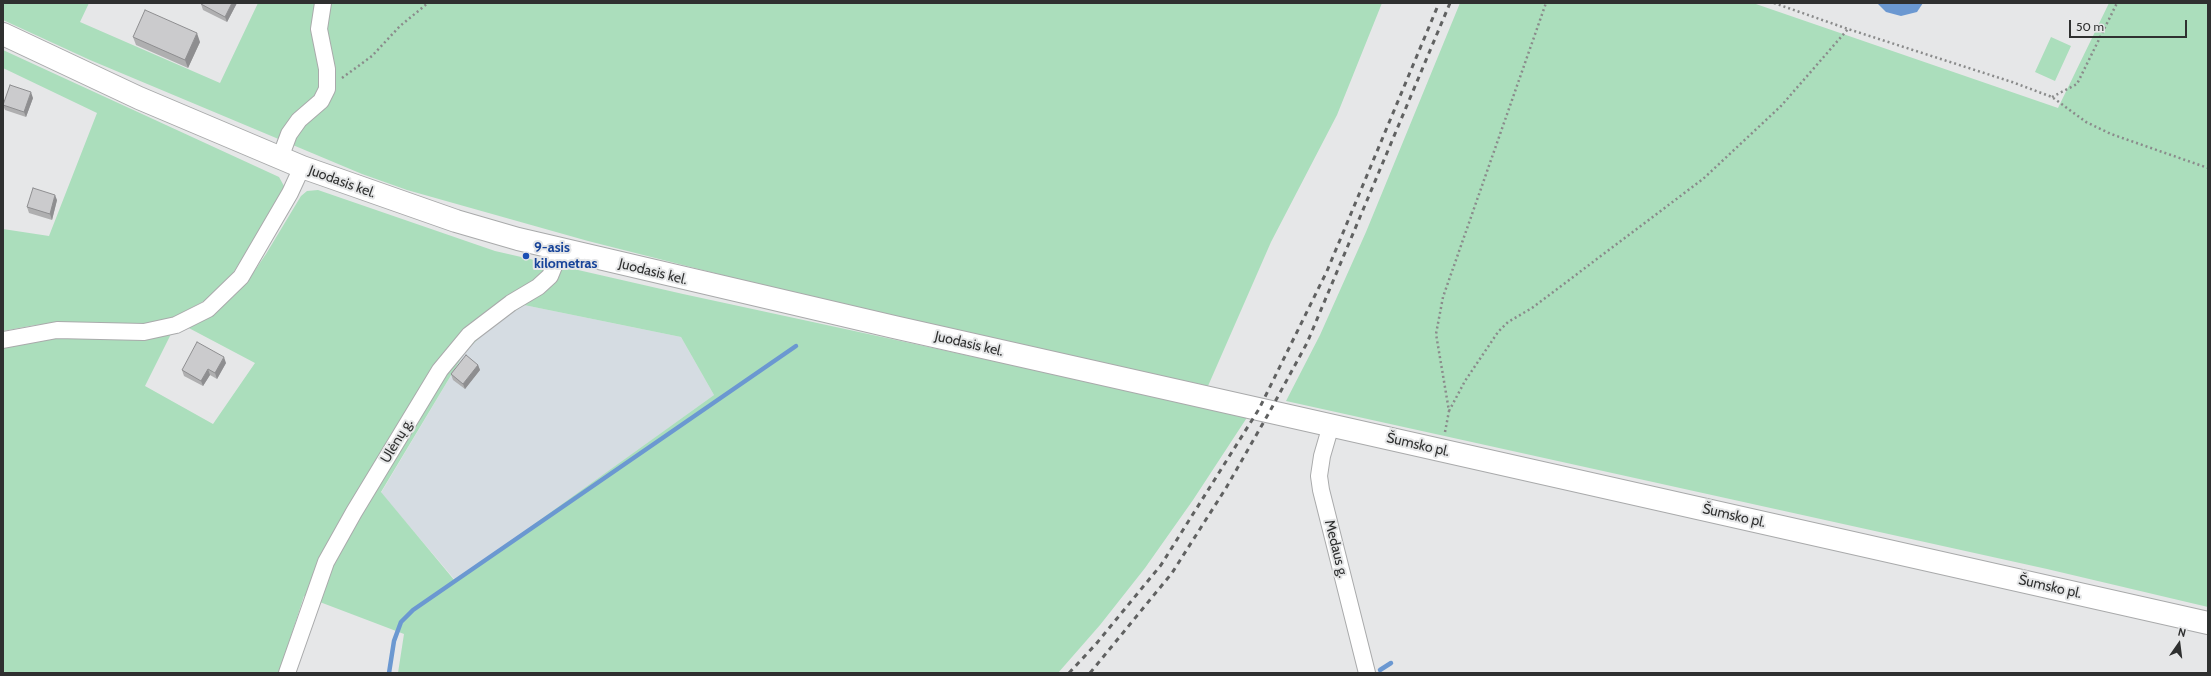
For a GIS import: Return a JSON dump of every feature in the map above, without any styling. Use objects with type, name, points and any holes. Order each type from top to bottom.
[{"type":"main road","name":"Juodasis kel.","points":[[3,34],[138,98],[280,158],[456,221],[561,249],[886,325],[1259,409]]},
{"type":"main road","name":"Šumsko pl.","points":[[1259,409],[2208,623]]},
{"type":"street","points":[[280,158],[289,134],[299,120],[321,101],[327,89],[327,69],[319,30],[323,3]]},
{"type":"street","points":[[3,340],[57,330],[144,332],[176,325],[208,309],[241,277],[290,193],[302,167]]},
{"type":"street","name":"Ulėnų g.","points":[[287,673],[326,562],[354,512],[440,370],[469,335],[511,303],[538,288],[550,276],[561,249]]},
{"type":"street","name":"Medaus g.","points":[[1331,425],[1322,456],[1320,476],[1321,490],[1367,673]]},
{"type":"path","points":[[327,89],[372,56],[400,26],[428,3]]},
{"type":"path","points":[[1450,411],[1436,334],[1443,297],[1546,3]]},
{"type":"path","points":[[1774,3],[1848,29],[2012,82],[2052,97],[2086,122],[2110,134],[2208,168]]},
{"type":"path","points":[[2052,97],[2077,84],[2117,3]]},
{"type":"path","points":[[1442,450],[1450,411],[1465,381],[1498,332],[1508,322],[1532,308],[1703,179],[1781,106],[1848,29]]},
{"type":"shaded area","points":[[524,305],[681,337],[714,395],[456,581],[381,493],[465,352],[489,328]]},
{"type":"green space","points":[[3,3],[89,3],[80,22],[220,83],[258,3],[1382,3],[1337,115],[1271,242],[1208,386],[817,299],[588,241],[407,190],[362,174],[90,60],[3,20]]},
{"type":"green space","points":[[1460,3],[1753,3],[2058,108],[2109,3],[2208,3],[2208,607],[2047,569],[1286,401],[1320,335],[1366,232]]},
{"type":"green space","points":[[2051,37],[2071,46],[2055,81],[2035,72]]},
{"type":"green space","points":[[3,50],[279,177],[284,186],[284,195],[229,279],[206,300],[161,324],[112,327],[69,322],[35,325],[3,331],[3,229],[49,236],[97,113],[3,68]]},
{"type":"green space","points":[[318,190],[495,251],[683,294],[1248,416],[1193,500],[1145,568],[1100,625],[1058,673],[398,673],[404,634],[304,596],[279,673],[3,673],[3,348],[36,338],[171,334],[145,386],[213,424],[255,363],[185,326],[212,315],[234,296],[251,276],[301,196],[307,191]],"holes":[[[524,305],[681,337],[714,395],[455,581],[381,492],[465,352],[489,328]]]},
{"type":"water","points":[[1877,3],[1923,3],[1917,12],[1901,16],[1886,12]]},
{"type":"building","points":[[232,3],[225,17],[201,4]]},
{"type":"building","points":[[145,10],[197,33],[185,60],[133,37]]},
{"type":"building","points":[[10,85],[31,92],[24,112],[3,105]]},
{"type":"building","points":[[33,188],[55,195],[50,214],[27,207]]},
{"type":"building","points":[[197,342],[224,357],[215,373],[208,369],[201,381],[182,370]]},
{"type":"building","points":[[466,355],[478,365],[463,384],[451,374]]},
{"type":"waterway","points":[[389,673],[394,641],[401,622],[413,610],[796,346]]},
{"type":"waterway","points":[[1380,670],[1391,663]]},
{"type":"railway","points":[[1069,673],[1096,644],[1161,565],[1259,409],[1327,271],[1439,3]]},
{"type":"railway","points":[[1090,673],[1172,573],[1226,488],[1307,343],[1450,3]]},
{"type":"place","name":"9-asis kilometras","points":[[526,256]]}]
